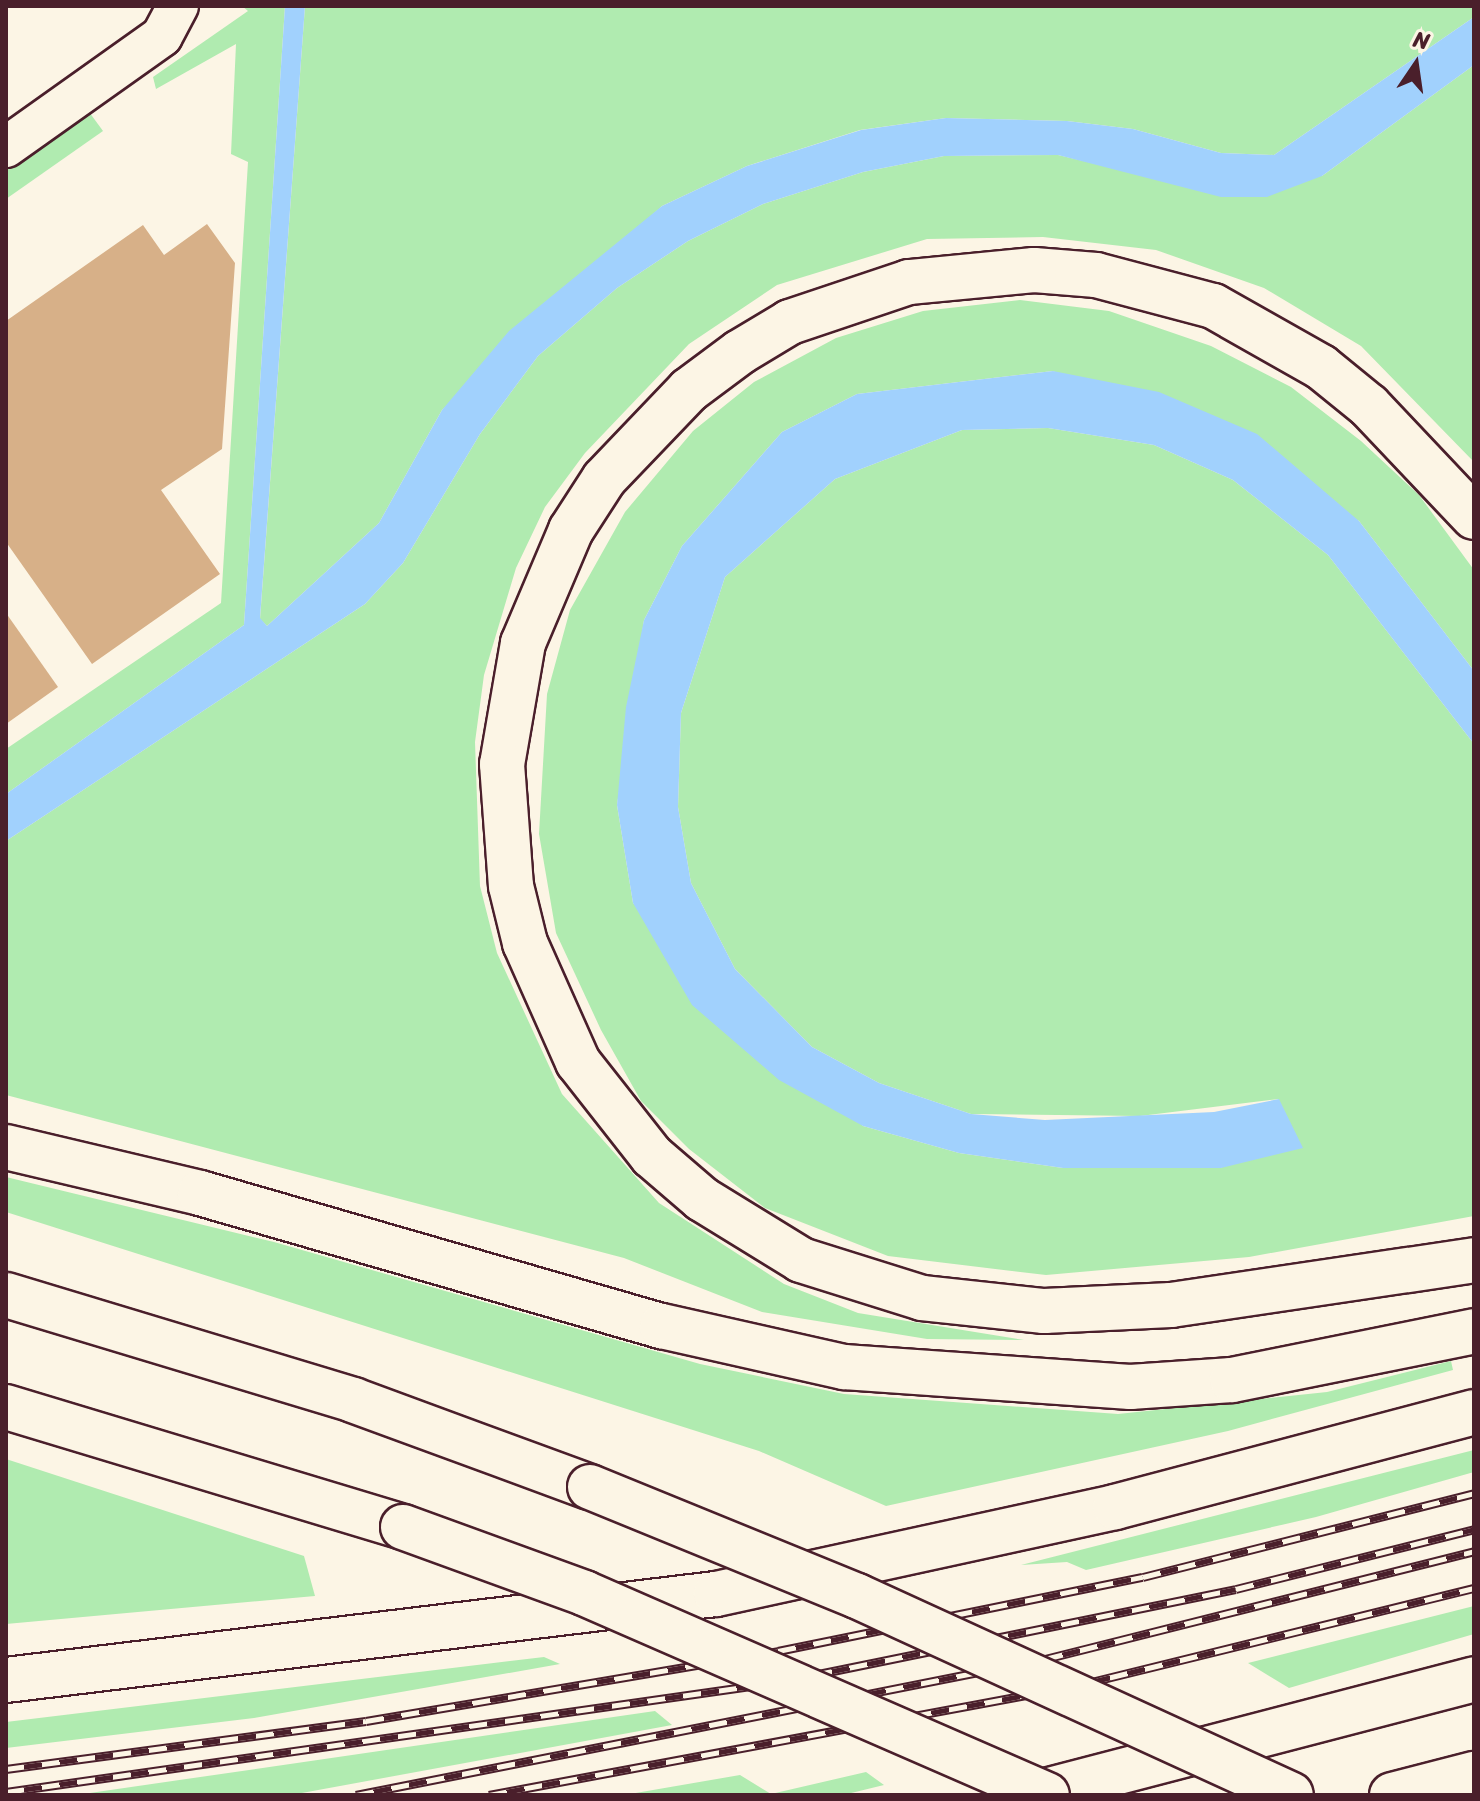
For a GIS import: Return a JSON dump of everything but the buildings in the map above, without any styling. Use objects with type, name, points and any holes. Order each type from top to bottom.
[{"type":"highway","points":[[1474,517],[1369,406],[1321,367],[1213,306],[1157,288],[1065,273],[909,282],[790,322],[740,352],[689,390],[604,479],[571,530],[523,643],[502,764],[514,900],[547,1003],[578,1062],[652,1156],[702,1199],[801,1260],[922,1298],[1044,1311],[1171,1305],[1474,1260]]},
{"type":"highway","points":[[6,1147],[200,1193],[662,1326],[860,1369],[1130,1387],[1232,1380],[1474,1331]]},
{"type":"highway","points":[[6,1295],[353,1400],[590,1487],[871,1602],[1291,1795]]},
{"type":"highway","points":[[6,1407],[403,1527],[584,1593],[1047,1795]]},
{"type":"highway","points":[[6,1680],[716,1594],[1115,1507],[1474,1412]]},
{"type":"highway","points":[[1030,1795],[1474,1679]]},
{"type":"highway","points":[[1392,1795],[1474,1774]]},
{"type":"street","points":[[6,147],[162,36],[178,6]]},
{"type":"green space","points":[[242,6],[285,6],[244,625],[6,794],[6,749],[221,603],[248,162],[231,154],[236,44],[156,89],[153,77],[248,11]]},
{"type":"green space","points":[[305,6],[1474,6],[1474,17],[1274,155],[1221,153],[1133,129],[1067,121],[946,118],[860,130],[747,166],[662,206],[442,410],[379,523],[267,626],[260,619]]},
{"type":"green space","points":[[1474,65],[1474,462],[1361,346],[1264,288],[1156,250],[1043,237],[927,239],[777,285],[689,344],[585,453],[545,507],[516,568],[484,675],[475,742],[480,886],[497,953],[562,1094],[659,1203],[784,1284],[858,1313],[1024,1340],[927,1339],[762,1312],[624,1258],[6,1095],[6,841],[365,604],[403,563],[480,434],[538,356],[617,288],[688,241],[763,204],[863,172],[944,156],[1058,155],[1118,169],[1322,176]]},
{"type":"green space","points":[[84,105],[103,131],[6,199],[6,161]]},
{"type":"green space","points":[[1020,300],[1109,311],[1211,346],[1291,387],[1361,441],[1419,495],[1474,570],[1474,671],[1359,521],[1053,371],[857,394],[782,432],[682,546],[644,620],[617,805],[633,903],[863,1126],[959,1153],[1063,1168],[1221,1168],[1279,1099],[1140,1116],[971,1114],[879,1083],[812,1047],[735,969],[691,883],[678,807],[681,713],[725,577],[835,479],[962,430],[1048,428],[1154,445],[1233,480],[1328,555],[1474,744],[1474,1216],[1249,1257],[1046,1275],[888,1256],[765,1208],[689,1149],[641,1101],[601,1030],[556,933],[539,834],[547,694],[570,610],[625,512],[693,431],[754,382],[836,338],[923,311]]},
{"type":"green space","points":[[6,1177],[274,1242],[700,1364],[844,1394],[1118,1414],[1327,1392],[1451,1361],[1453,1370],[1228,1431],[886,1506],[759,1451],[6,1212]]},
{"type":"green space","points":[[1474,1450],[1474,1472],[1316,1517],[1086,1570],[1067,1562],[1021,1565]]},
{"type":"green space","points":[[6,1459],[304,1556],[315,1596],[6,1624]]},
{"type":"green space","points":[[1474,1606],[1474,1634],[1289,1688],[1248,1663]]},
{"type":"green space","points":[[544,1657],[560,1664],[254,1718],[6,1748],[6,1722]]},
{"type":"green space","points":[[655,1711],[672,1725],[291,1795],[76,1795]]},
{"type":"green space","points":[[866,1772],[884,1785],[843,1795],[624,1795],[740,1775],[771,1794]]},
{"type":"water","points":[[285,6],[305,6],[260,618],[267,626],[379,523],[442,410],[509,331],[662,206],[747,166],[861,130],[946,118],[1067,121],[1133,129],[1221,153],[1274,155],[1474,17],[1474,65],[1322,176],[1267,197],[1221,197],[1058,155],[944,156],[863,172],[763,204],[688,241],[617,288],[538,356],[480,434],[403,563],[365,604],[6,841],[6,794],[244,625]]},
{"type":"water","points":[[1053,371],[1159,392],[1257,434],[1359,521],[1474,671],[1474,744],[1328,555],[1233,480],[1154,445],[1048,428],[962,430],[835,479],[725,577],[681,713],[678,807],[691,883],[735,969],[812,1047],[879,1083],[971,1114],[1045,1120],[1214,1112],[1279,1099],[1303,1148],[1221,1168],[1063,1168],[959,1153],[863,1126],[779,1080],[692,1005],[633,903],[617,805],[626,707],[644,620],[682,546],[782,432],[857,394]]},
{"type":"railway","points":[[6,1769],[366,1721],[778,1651],[1143,1577],[1474,1493]]},
{"type":"railway","points":[[6,1792],[779,1682],[1236,1589],[1474,1529]]},
{"type":"railway","points":[[356,1795],[1045,1659],[1474,1551]]},
{"type":"railway","points":[[489,1795],[1075,1686],[1474,1588]]}]
